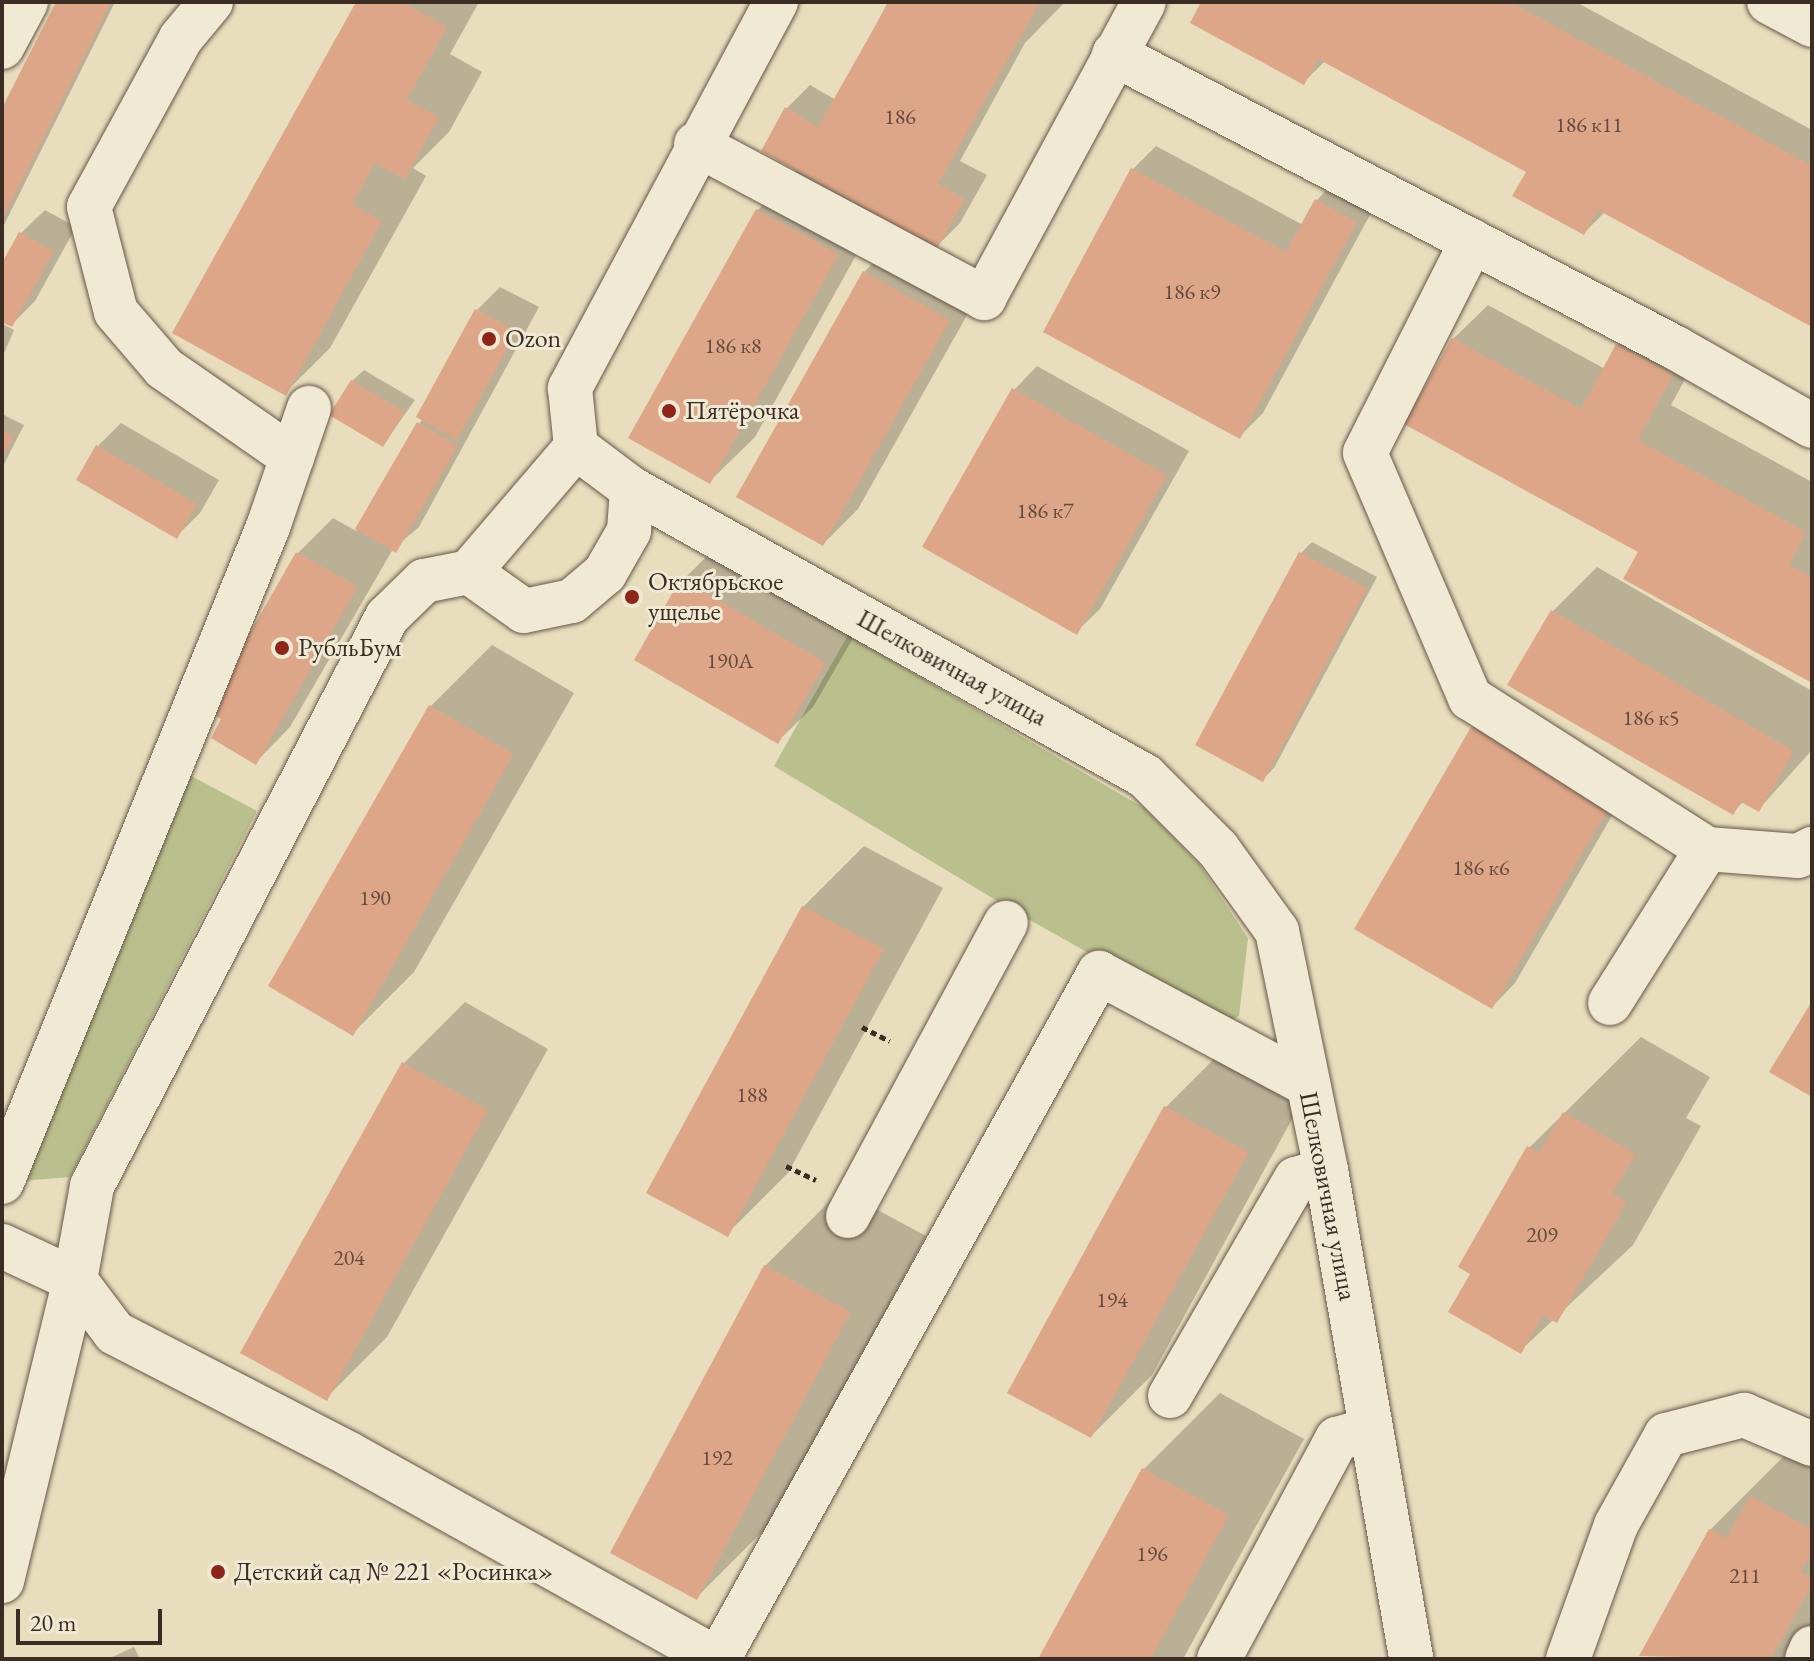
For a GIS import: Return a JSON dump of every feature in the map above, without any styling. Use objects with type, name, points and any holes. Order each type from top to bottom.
[{"type":"street","points":[[2,47],[26,2]]},
{"type":"street","points":[[211,2],[181,38],[89,207],[116,312],[164,368],[292,457]]},
{"type":"street","points":[[2,1581],[75,1280],[92,1186],[387,617],[424,581],[469,572],[576,447],[570,388],[696,144],[776,2]]},
{"type":"street","points":[[696,144],[984,298],[1144,2]]},
{"type":"street","points":[[1769,2],[1812,25]]},
{"type":"street","points":[[1114,54],[1472,241],[1812,426]]},
{"type":"street","points":[[1472,241],[1365,453],[1470,698],[1707,849],[1798,856],[1812,849]]},
{"type":"street","points":[[2,1182],[309,408]]},
{"type":"street","name":"Шелковичная улица","points":[[576,447],[632,489],[1145,776],[1218,849],[1277,931],[1326,1170],[1411,1659]]},
{"type":"street","points":[[469,572],[524,611],[572,601],[605,573],[629,531],[632,489]]},
{"type":"street","points":[[1610,1003],[1707,849]]},
{"type":"street","points":[[848,1216],[1006,923]]},
{"type":"street","points":[[2,1246],[75,1280],[115,1333],[349,1454],[718,1659],[1099,973],[1307,1084]]},
{"type":"street","points":[[1170,1396],[1296,1179],[1326,1170]]},
{"type":"street","points":[[1568,1659],[1616,1525],[1666,1435],[1744,1415],[1812,1444]]},
{"type":"street","points":[[1219,1659],[1337,1439],[1369,1430]]},
{"type":"street","points":[[1807,1659],[1812,1648]]},
{"type":"green space","points":[[848,635],[1144,808],[1199,864],[1248,938],[1239,1016],[1220,1027],[1012,910],[774,766]]},
{"type":"green space","points":[[180,770],[257,811],[70,1177],[22,1181]]},
{"type":"building","points":[[56,2],[111,2],[2,220],[2,108]]},
{"type":"building","points":[[356,2],[403,2],[447,27],[407,100],[439,117],[405,179],[375,163],[352,204],[382,221],[286,396],[172,333]]},
{"type":"building","points":[[883,2],[1040,2],[938,184],[965,199],[937,248],[761,151],[785,107],[818,127],[887,5]]},
{"type":"building","points":[[1201,2],[1510,2],[1812,166],[1812,327],[1598,210],[1584,235],[1512,196],[1526,172],[1318,59],[1304,85],[1190,23]]},
{"type":"building","points":[[1131,168],[1286,252],[1315,199],[1357,222],[1240,439],[1043,332]]},
{"type":"building","points":[[756,209],[839,254],[710,484],[628,438]]},
{"type":"building","points":[[19,232],[54,251],[12,327],[2,322],[2,263]]},
{"type":"building","points":[[863,271],[950,320],[823,546],[736,497]]},
{"type":"building","points":[[475,309],[517,331],[457,440],[416,417]]},
{"type":"building","points":[[1452,338],[1581,409],[1616,344],[1673,375],[1638,440],[1806,532],[1789,565],[1812,577],[1812,683],[1623,579],[1638,552],[1404,424]]},
{"type":"building","points":[[351,380],[405,412],[383,447],[329,415]]},
{"type":"building","points":[[1012,388],[1167,475],[1077,635],[922,547]]},
{"type":"building","points":[[417,422],[458,446],[396,553],[355,529]]},
{"type":"building","points":[[2,431],[14,436],[2,459]]},
{"type":"building","points":[[96,445],[197,504],[177,539],[76,480]]},
{"type":"building","name":"РубльБум","points":[[296,552],[358,586],[256,765],[211,738],[221,719],[206,710]]},
{"type":"building","points":[[1299,552],[1367,588],[1263,782],[1195,745]]},
{"type":"building","points":[[681,578],[826,663],[778,744],[634,660]]},
{"type":"building","points":[[1551,610],[1794,751],[1759,812],[1741,802],[1733,815],[1507,685]]},
{"type":"building","points":[[429,705],[514,754],[353,1036],[268,986]]},
{"type":"building","points":[[1471,727],[1609,807],[1492,1009],[1354,929]]},
{"type":"building","points":[[802,906],[884,949],[728,1237],[646,1193]]},
{"type":"building","points":[[1812,1001],[1812,1097],[1769,1072]]},
{"type":"building","points":[[402,1062],[488,1110],[327,1401],[240,1353]]},
{"type":"building","points":[[1164,1106],[1249,1152],[1091,1438],[1007,1393]]},
{"type":"building","points":[[1563,1112],[1636,1154],[1612,1194],[1627,1202],[1557,1323],[1543,1315],[1521,1354],[1448,1312],[1470,1274],[1458,1267],[1527,1146],[1539,1153]]},
{"type":"building","points":[[764,1265],[851,1312],[697,1600],[610,1553]]},
{"type":"building","points":[[1142,1468],[1229,1515],[1151,1659],[1038,1659]]},
{"type":"building","points":[[1750,1496],[1812,1529],[1812,1551],[1801,1572],[1812,1579],[1812,1585],[1771,1659],[1639,1656],[1709,1529],[1727,1538]]},
{"type":"place","name":"Ozon","points":[[489,339]]},
{"type":"place","name":"Пятёрочка","points":[[669,411]]},
{"type":"place","name":"Октябрьское ущелье","points":[[632,597]]},
{"type":"place","name":"РубльБум","points":[[282,648]]},
{"type":"place","name":"Детский сад № 221 «Росинка»","points":[[218,1572]]}]
